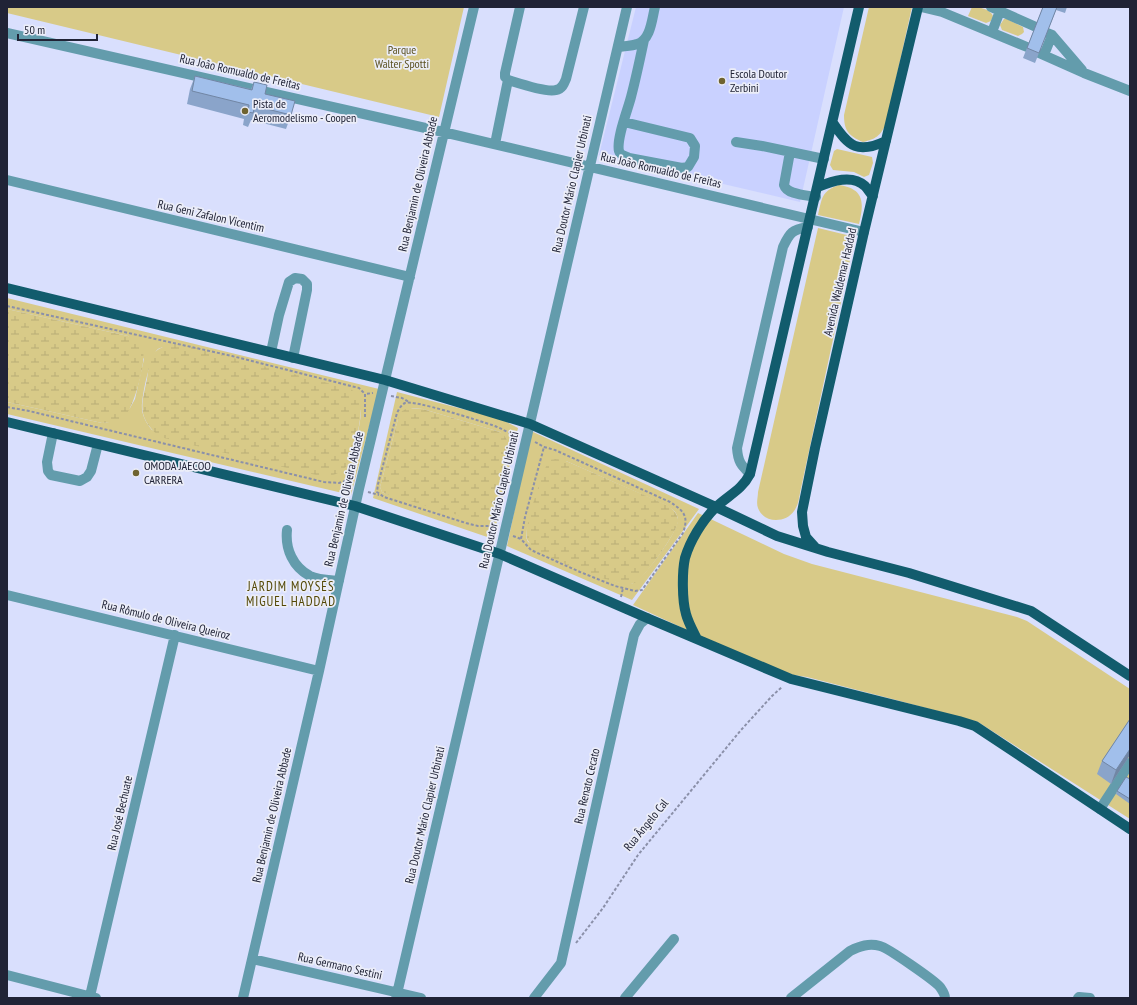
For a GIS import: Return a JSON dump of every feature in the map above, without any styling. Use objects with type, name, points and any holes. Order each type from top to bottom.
[{"type":"main road","points":[[697,639],[686,614],[683,578],[685,559],[703,523],[716,507],[741,488],[750,474],[816,197],[859,7]]},
{"type":"main road","name":"Avenida Waldemar Haddad","points":[[828,552],[815,548],[806,537],[803,526],[802,512],[872,196],[920,7]]},
{"type":"main road","points":[[833,123],[847,142],[855,146],[864,148],[873,147],[886,141]]},
{"type":"main road","points":[[818,187],[831,181],[842,179],[855,180],[864,185],[872,196]]},
{"type":"main road","points":[[7,288],[385,380],[530,424],[716,507],[777,536],[828,552],[909,573],[1031,611],[1130,676]]},
{"type":"main road","points":[[7,422],[355,506],[500,554],[791,679],[975,726],[1130,829]]},
{"type":"street","name":"Rua Benjamin de Oliveira Abbade","points":[[242,998],[319,671],[355,506],[474,7]]},
{"type":"street","points":[[495,144],[508,80],[504,73],[520,7]]},
{"type":"street","points":[[508,80],[547,90],[555,91],[562,87],[566,79],[584,7]]},
{"type":"street","name":"Rua Doutor Mário Clapier Urbinati","points":[[397,995],[627,7]]},
{"type":"street","points":[[624,122],[690,138],[695,146],[694,157],[688,167],[682,168],[629,158],[621,154],[618,145],[624,122],[631,99],[644,40],[649,32],[655,7]]},
{"type":"street","points":[[920,7],[942,12],[1027,47]]},
{"type":"street","points":[[992,32],[996,9],[1036,27]]},
{"type":"street","name":"Rua João Romualdo de Freitas","points":[[7,33],[495,144],[809,223],[864,232]]},
{"type":"street","points":[[1084,73],[1049,34],[1041,54],[1084,73],[1130,91]]},
{"type":"street","points":[[618,47],[638,44],[644,40]]},
{"type":"street","points":[[736,142],[824,160]]},
{"type":"street","points":[[790,152],[784,185],[785,188],[788,191],[816,197]]},
{"type":"street","name":"Rua Geni Zafalon Vicentim","points":[[7,180],[410,277]]},
{"type":"street","points":[[750,474],[738,459],[738,448],[783,247],[791,232],[809,223]]},
{"type":"street","points":[[271,352],[279,315],[289,282],[294,278],[302,279],[307,284],[308,290],[293,358]]},
{"type":"street","points":[[53,433],[47,462],[48,471],[51,475],[80,481],[88,477],[98,444]]},
{"type":"street","points":[[287,530],[287,549],[294,561],[302,570],[311,576],[320,579],[339,581]]},
{"type":"street","name":"Rua Rômulo de Oliveira Queiroz","points":[[7,596],[175,635],[319,671]]},
{"type":"street","name":"Rua Renato Cecato","points":[[534,998],[561,963],[634,635],[640,624],[647,618]]},
{"type":"street","name":"Rua José Bechuate","points":[[94,997],[175,635]]},
{"type":"street","points":[[1100,809],[1118,786],[1130,763]]},
{"type":"street","points":[[625,998],[674,939]]},
{"type":"street","points":[[792,998],[850,951],[860,946],[870,945],[881,946],[890,951],[940,987],[945,998]]},
{"type":"street","name":"Rua Germano Sestini","points":[[252,959],[397,995],[421,998]]},
{"type":"street","points":[[7,975],[94,997]]},
{"type":"street","points":[[1078,998],[1079,996],[1090,998]]},
{"type":"path","points":[[7,306],[232,356],[359,388],[365,394]]},
{"type":"path","points":[[380,495],[377,492],[378,484],[397,413],[399,408],[405,403],[410,402],[425,405],[470,418],[492,425],[512,434],[512,448],[508,468]]},
{"type":"path","points":[[7,407],[324,482],[339,483],[345,481],[352,487],[478,526],[491,526],[499,513]]},
{"type":"path","points":[[544,447],[555,450],[677,507],[685,515],[686,523],[683,533],[642,590],[635,591],[615,586],[580,572],[531,550],[522,539],[525,517],[544,447]]},
{"type":"path","name":"Rua Ângelo Cal","points":[[575,945],[603,908],[638,855],[741,730],[772,696],[791,679]]},
{"type":"shaded area","name":"Escola Doutor Zerbini","points":[[636,7],[844,7],[800,202],[599,155]]},
{"type":"green space","name":"Parque Walter Spotti","points":[[7,7],[464,7],[439,117],[7,13]]},
{"type":"green space","points":[[869,7],[912,7],[886,124],[877,136],[871,140],[863,142],[854,138],[848,132],[844,121],[844,115]]},
{"type":"green space","points":[[972,7],[981,8],[990,12],[993,16],[991,21],[986,23],[968,16]]},
{"type":"green space","points":[[1004,19],[1023,27],[1024,32],[1018,36],[1002,30],[1000,25]]},
{"type":"green space","points":[[837,149],[872,157],[873,163],[869,175],[864,177],[854,172],[833,170],[830,165],[834,151]]},
{"type":"green space","points":[[839,185],[854,190],[861,198],[862,210],[859,224],[818,215],[823,196],[833,187]]},
{"type":"green space","points":[[818,228],[855,237],[798,502],[790,515],[781,520],[775,520],[765,517],[761,513],[757,506],[758,492]]},
{"type":"green space","points":[[7,298],[379,389],[351,495],[7,414],[7,402],[102,423],[109,422],[130,408],[135,399],[144,359],[128,336],[7,309]],"holes":[[[164,347],[361,410],[355,446],[350,460],[345,468],[340,471],[152,430],[143,415],[142,404],[152,360],[158,349]]]},
{"type":"green space","points":[[7,309],[128,336],[137,342],[143,351],[143,365],[132,404],[125,416],[117,421],[102,423],[7,402]]},
{"type":"green space","points":[[173,342],[350,389],[359,395],[361,413],[355,444],[346,467],[336,474],[324,477],[160,437],[147,423],[144,417],[142,404],[153,355],[159,349]]},
{"type":"green space","points":[[397,392],[501,419],[518,428],[493,539],[373,498]],"holes":[[[412,408],[423,409],[500,432],[507,442],[491,512],[386,494],[382,492],[380,487],[398,419]]]},
{"type":"green space","points":[[408,408],[423,409],[500,432],[506,437],[507,449],[499,485],[494,505],[487,516],[480,518],[468,518],[382,492],[380,487],[398,419],[402,411]]},
{"type":"green space","points":[[531,431],[699,509],[632,600],[507,546]],"holes":[[[566,461],[666,505],[677,514],[678,519],[674,532],[645,573],[632,584],[617,582],[528,542],[526,537],[527,529]]]},
{"type":"green space","points":[[557,459],[566,461],[667,505],[676,514],[678,522],[667,544],[646,572],[635,583],[624,584],[615,582],[556,560],[532,546],[527,539],[528,524],[542,476],[549,460]]},
{"type":"green space","points":[[698,513],[784,554],[812,564],[1017,617],[1027,621],[1130,689],[1130,819],[978,722],[807,677],[787,674],[739,654],[633,605]]},
{"type":"building","points":[[1043,7],[1057,7],[1039,53],[1027,48]]},
{"type":"building","points":[[195,76],[252,90],[254,82],[267,85],[265,94],[295,101],[291,115],[255,106],[253,113],[248,112],[249,105],[192,91]]},
{"type":"building","points":[[1130,719],[1130,749],[1116,770],[1102,761]]},
{"type":"building","points":[[1126,777],[1130,779],[1130,799],[1117,791]]},
{"type":"place","name":"Escola Doutor Zerbini","points":[[722,81]]},
{"type":"place","name":"Pista de Aeromodelismo - Coopen","points":[[245,111]]},
{"type":"place","name":"OMODA JAECOO CARRERA","points":[[136,473]]},
{"type":"district","name":"JARDIM MOYSÉS MIGUEL HADDAD","points":[[291,594]]}]
